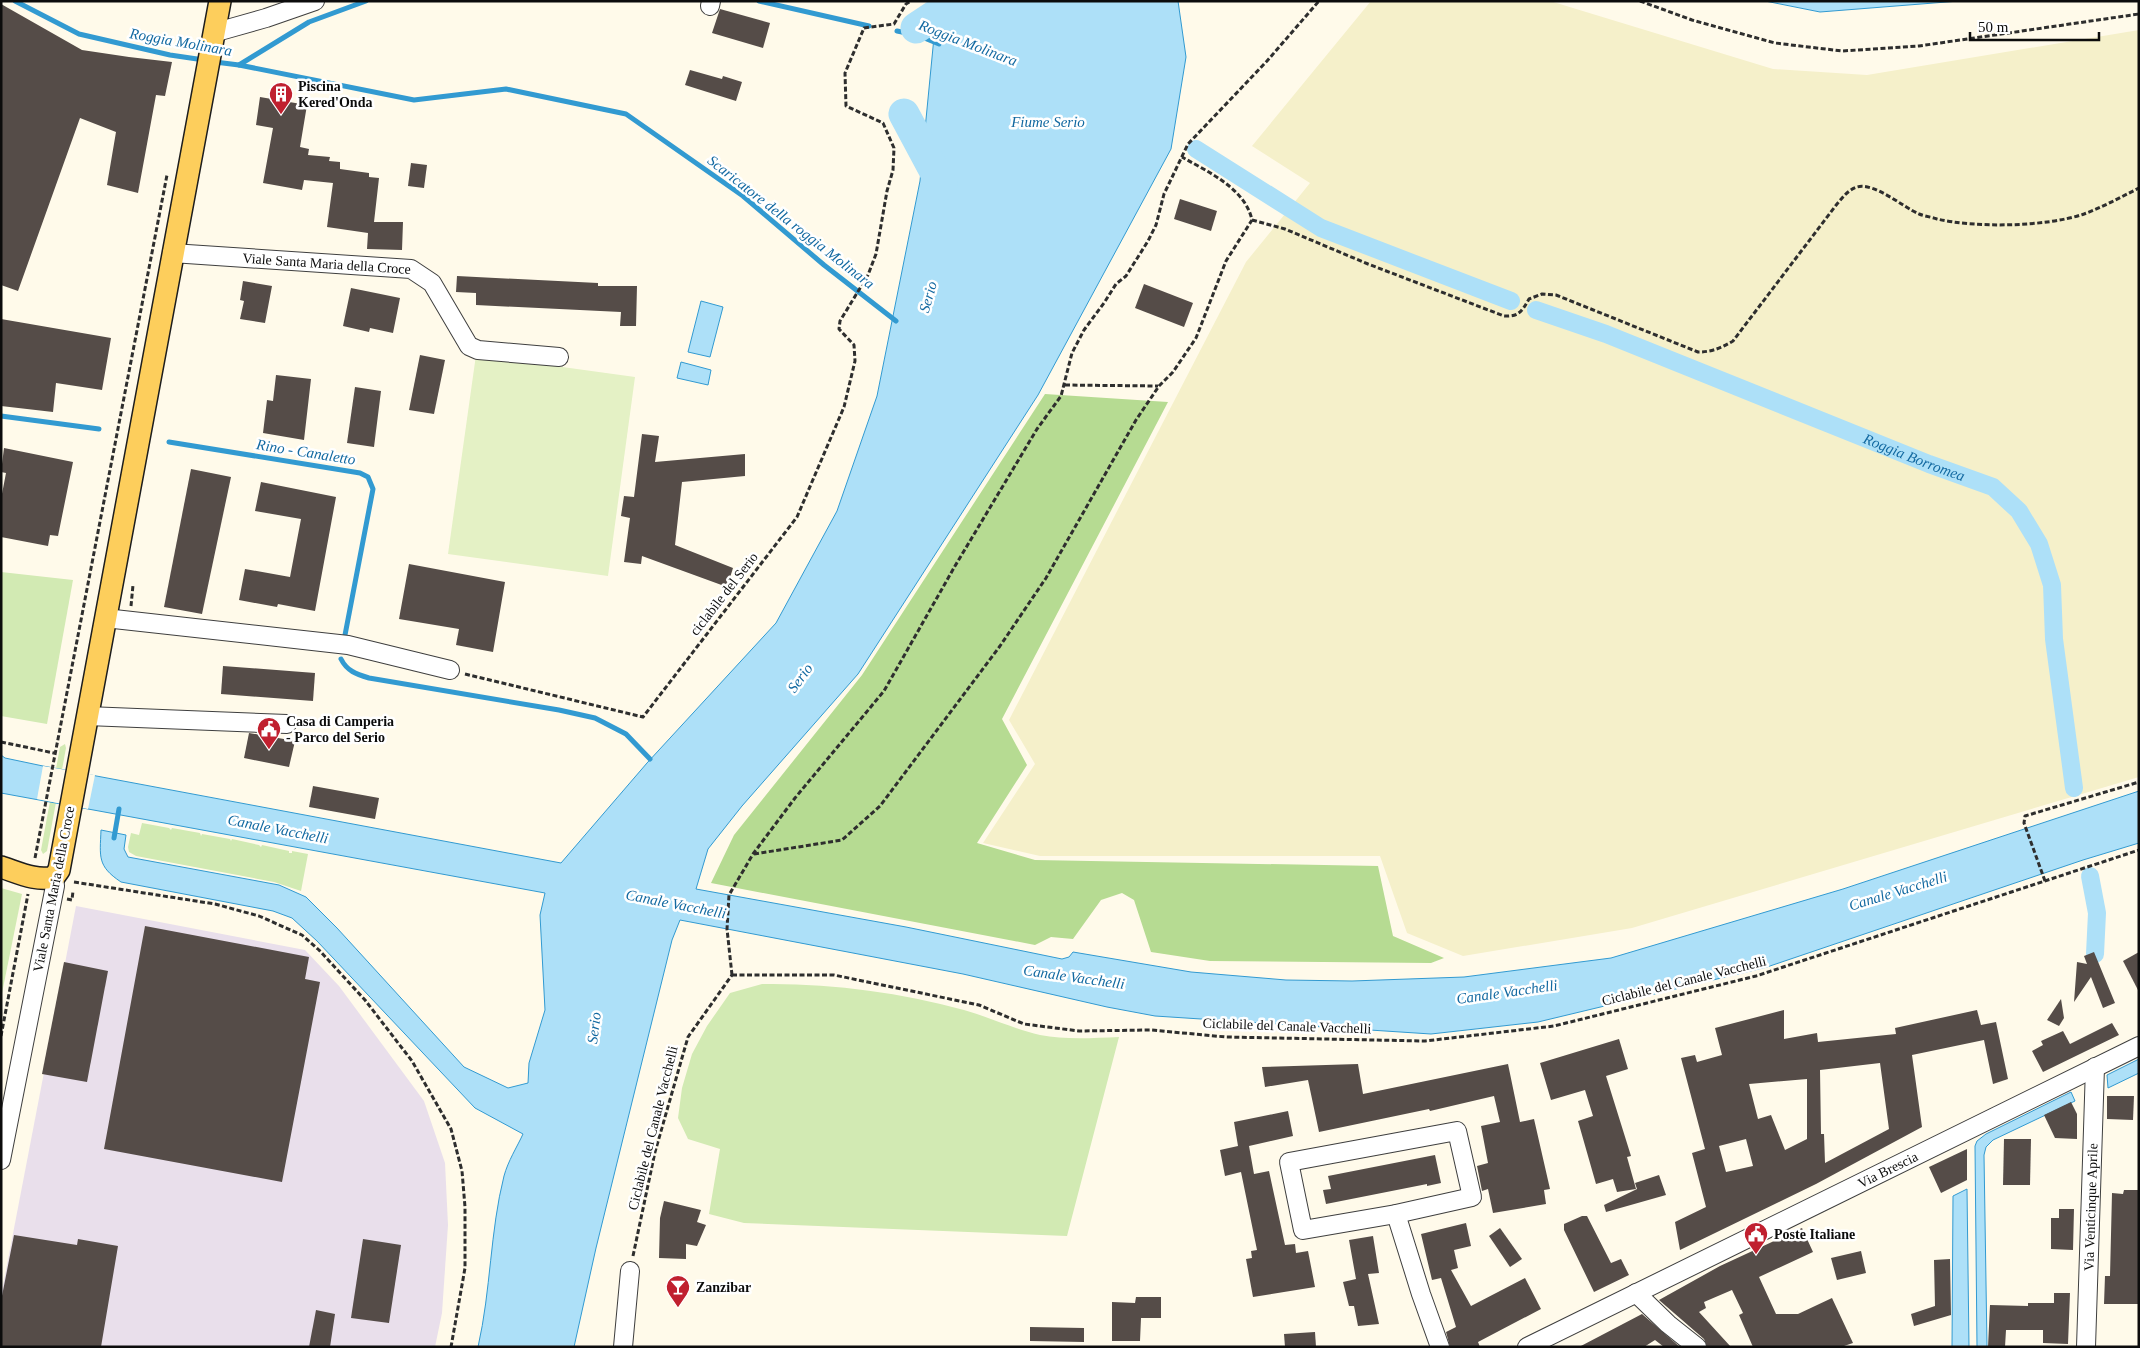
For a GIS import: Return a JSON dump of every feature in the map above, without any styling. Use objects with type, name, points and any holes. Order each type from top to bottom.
[{"type":"main road","name":"Viale Santa Maria della Croce","points":[[54,886],[60,865],[220,1]]},
{"type":"main road","points":[[1,867],[47,879],[54,886]]},
{"type":"street","points":[[213,33],[266,18],[315,1]]},
{"type":"street","name":"Viale Santa Maria della Croce","points":[[172,254],[411,269],[432,283],[469,346],[478,350],[559,357]]},
{"type":"street","points":[[105,618],[348,645],[450,670]]},
{"type":"street","points":[[87,716],[288,724]]},
{"type":"street","name":"Viale Santa Maria della Croce","points":[[1,1160],[54,886]]},
{"type":"street","name":"Via Brescia","points":[[1527,1347],[2139,1046]]},
{"type":"street","name":"Via Venticinque Aprile","points":[[2086,1347],[2095,1068]]},
{"type":"street","points":[[1458,1131],[1472,1197],[1396,1214],[1303,1230],[1290,1162],[1458,1131]]},
{"type":"street","points":[[1396,1214],[1440,1347]]},
{"type":"street","points":[[623,1347],[630,1271]]},
{"type":"street","points":[[1636,1293],[1668,1324],[1698,1347]]},
{"type":"path","name":"ciclabile del Serio","points":[[450,670],[643,717],[797,517],[844,407],[855,361],[854,345],[839,329],[840,322],[868,275],[876,254],[887,191],[893,170],[894,148],[883,123],[846,106],[845,73],[864,28],[894,24],[906,4],[911,1]]},
{"type":"path","points":[[732,975],[727,929],[729,895],[753,854],[795,798],[884,691],[955,566],[1037,429],[1061,396],[1072,353],[1080,338],[1116,284],[1126,276],[1148,241],[1156,224],[1164,194],[1192,138],[1267,61],[1319,1]]},
{"type":"path","points":[[1640,1],[1692,20],[1776,43],[1842,51],[1919,46],[2139,14]]},
{"type":"path","points":[[753,854],[842,840],[880,806],[994,654],[1046,578],[1136,420],[1159,386],[1173,372],[1196,338],[1226,261],[1252,220],[1249,208],[1232,189],[1182,157]]},
{"type":"path","points":[[1,1036],[51,767],[168,168]]},
{"type":"path","points":[[1252,220],[1285,228],[1368,264],[1504,316],[1513,317],[1521,313],[1529,299],[1542,294],[1556,295],[1698,352],[1707,352],[1720,349],[1733,341],[1836,204],[1847,192],[1858,187],[1869,188],[1919,214],[1940,219],[1975,223],[2024,224],[2060,220],[2084,214],[2139,188]]},
{"type":"path","points":[[1065,385],[1159,386]]},
{"type":"path","points":[[1,742],[54,753]]},
{"type":"path","points":[[2045,881],[2024,823],[2025,816],[2139,782]]},
{"type":"path","name":"Ciclabile del Canale Vacchelli","points":[[630,1271],[655,1152],[688,1036],[732,975],[834,975],[979,1005],[1024,1024],[1079,1031],[1151,1030],[1226,1037],[1425,1041],[1554,1026],[1756,976],[2139,850]]},
{"type":"path","points":[[54,886],[72,900],[74,882],[215,904],[259,916],[302,935],[319,950],[365,1000],[417,1069],[451,1129],[462,1171],[465,1207],[465,1268],[450,1347]]},
{"type":"shaded area","points":[[1371,1],[1550,1],[1773,69],[1867,75],[2139,30],[2139,777],[1632,928],[1463,956],[1407,933],[1380,856],[1040,856],[983,843],[1035,764],[1009,720],[1246,262],[1310,183],[1252,146]]},
{"type":"shaded area","points":[[76,906],[305,950],[339,986],[424,1101],[445,1163],[448,1225],[442,1313],[435,1347],[1,1347],[1,1296]]},
{"type":"green space","points":[[476,355],[635,377],[608,576],[448,554]]},
{"type":"green space","points":[[1045,394],[1168,402],[1002,719],[1027,765],[977,843],[1035,860],[1378,866],[1393,936],[1444,958],[1431,963],[1210,961],[1151,952],[1134,900],[1122,893],[1101,900],[1073,939],[1051,937],[1035,945],[711,883],[734,835],[862,675]]},
{"type":"green space","points":[[1,572],[73,580],[47,724],[1,716]]},
{"type":"green space","points":[[65,744],[66,748],[47,851],[43,854],[41,850],[60,747]]},
{"type":"green space","points":[[142,823],[171,830],[172,828],[200,833],[201,836],[202,834],[230,839],[231,841],[232,839],[261,847],[262,845],[289,851],[289,853],[292,853],[292,851],[308,854],[301,891],[274,882],[136,856],[129,852],[128,847],[131,833],[139,835]]},
{"type":"green space","points":[[1,888],[22,894],[1,998]]},
{"type":"green space","points":[[762,984],[838,987],[914,998],[964,1010],[1021,1030],[1050,1037],[1119,1037],[1067,1236],[744,1223],[709,1214],[720,1149],[688,1139],[678,1118],[682,1088],[692,1054],[707,1026],[730,993]]},
{"type":"water","name":"Fiume Serio","points":[[960,1],[1178,1],[1186,57],[1171,149],[1038,395],[858,674],[742,806],[708,849],[696,889],[906,927],[1062,959],[1069,957],[1073,952],[1191,972],[1286,980],[1352,981],[1464,977],[1611,958],[1843,889],[2139,791],[2139,843],[2083,860],[1767,967],[1538,1022],[1431,1034],[1155,1016],[963,974],[680,920],[672,940],[596,1248],[574,1347],[478,1347],[486,1304],[499,1197],[506,1170],[523,1134],[475,1108],[317,941],[292,918],[273,911],[121,882],[104,866],[100,847],[101,830],[126,835],[124,849],[128,857],[279,885],[306,897],[337,928],[464,1067],[508,1088],[528,1083],[529,1063],[545,1010],[540,915],[545,893],[1,793],[1,755],[5,758],[43,766],[561,863],[647,763],[776,623],[837,511],[877,396],[920,181],[934,37]]},
{"type":"water","points":[[1765,1],[1959,1],[1820,12]]},
{"type":"water","points":[[701,301],[723,307],[710,357],[688,352]]},
{"type":"water","points":[[681,362],[711,370],[708,385],[677,378]]},
{"type":"water","points":[[2139,1059],[2139,1073],[2108,1088],[2107,1075]]},
{"type":"water","points":[[2071,1092],[2075,1101],[1993,1140],[1986,1147],[1984,1155],[1987,1347],[1977,1347],[1975,1146],[1977,1141],[1986,1134]]},
{"type":"water","points":[[1967,1189],[1969,1347],[1952,1347],[1953,1196]]},
{"type":"pier","points":[[43,766],[95,775],[88,809],[37,799]]},
{"type":"building","points":[[1,4],[82,50],[172,62],[165,96],[156,95],[138,193],[107,185],[116,132],[80,118],[18,291],[1,285]]},
{"type":"building","points":[[720,9],[770,23],[763,48],[712,33]]},
{"type":"building","points":[[690,70],[722,79],[723,76],[742,82],[736,101],[685,85]]},
{"type":"building","points":[[260,97],[307,105],[300,147],[309,149],[308,155],[330,157],[329,161],[340,162],[340,169],[369,173],[369,177],[379,178],[374,222],[403,222],[402,250],[367,249],[368,233],[327,227],[333,183],[304,180],[302,190],[263,183],[273,128],[256,125]]},
{"type":"building","points":[[411,163],[427,165],[424,188],[408,186]]},
{"type":"building","points":[[1180,199],[1217,211],[1211,231],[1174,219]]},
{"type":"building","points":[[457,276],[598,283],[598,286],[637,286],[636,326],[620,326],[621,312],[476,305],[476,293],[456,292]]},
{"type":"building","points":[[243,281],[272,286],[265,323],[240,319],[244,301],[240,300]]},
{"type":"building","points":[[1144,284],[1193,303],[1184,327],[1135,308]]},
{"type":"building","points":[[351,288],[400,298],[393,333],[370,328],[369,332],[343,326]]},
{"type":"building","points":[[1,319],[111,338],[102,390],[56,383],[53,412],[1,406]]},
{"type":"building","points":[[420,355],[445,360],[434,414],[409,410]]},
{"type":"building","points":[[276,375],[311,379],[304,440],[263,433],[267,400],[273,401]]},
{"type":"building","points":[[355,387],[381,391],[374,447],[347,443]]},
{"type":"building","points":[[642,434],[659,436],[655,462],[745,454],[745,476],[682,482],[675,545],[733,568],[727,587],[642,556],[641,564],[624,562],[630,518],[621,516],[624,496],[634,497]]},
{"type":"building","points":[[4,448],[73,462],[58,536],[50,535],[48,546],[1,537],[1,499],[6,473],[1,472]]},
{"type":"building","points":[[191,469],[231,477],[202,614],[164,607]]},
{"type":"building","points":[[261,482],[336,497],[315,611],[278,604],[277,607],[239,600],[245,569],[290,577],[301,519],[255,511]]},
{"type":"building","points":[[409,564],[505,582],[493,652],[456,645],[459,629],[399,619]]},
{"type":"building","points":[[223,666],[315,673],[313,701],[221,694]]},
{"type":"building","name":"Casa di Camperia - Parco del Serio","points":[[249,733],[295,741],[289,767],[244,758]]},
{"type":"building","points":[[313,786],[379,798],[375,819],[309,807]]},
{"type":"building","points":[[145,926],[309,957],[305,979],[320,982],[282,1182],[104,1149]]},
{"type":"building","points":[[2094,952],[2115,1003],[2103,1008],[2091,977],[2074,1002],[2077,962],[2087,964],[2084,956]]},
{"type":"building","points":[[2139,952],[2139,992],[2123,961]]},
{"type":"building","points":[[64,962],[108,971],[87,1082],[42,1074]]},
{"type":"building","points":[[2061,999],[2064,1018],[2059,1026],[2047,1020]]},
{"type":"building","points":[[1784,1010],[1784,1039],[1817,1033],[1818,1042],[1896,1034],[1895,1028],[1977,1010],[1981,1025],[1996,1022],[2008,1079],[1993,1084],[1984,1040],[1912,1055],[1922,1127],[1816,1184],[1680,1250],[1675,1222],[1706,1207],[1692,1153],[1705,1149],[1681,1058],[1695,1055],[1697,1062],[1722,1055],[1715,1028]],"holes":[[[1880,1063],[1889,1129],[1825,1163],[1824,1134],[1821,1134],[1820,1070]],[[1807,1079],[1807,1139],[1785,1150],[1771,1115],[1758,1119],[1749,1084]],[[1746,1139],[1753,1166],[1726,1172],[1719,1146]]]},
{"type":"building","points":[[2112,1023],[2119,1035],[2043,1072],[2032,1051],[2043,1045],[2041,1041],[2063,1031],[2070,1044]]},
{"type":"building","points":[[1619,1039],[1628,1069],[1606,1076],[1631,1156],[1627,1157],[1636,1189],[1617,1192],[1613,1179],[1596,1184],[1578,1121],[1593,1116],[1585,1090],[1551,1100],[1540,1063]]},
{"type":"building","points":[[1358,1064],[1363,1094],[1508,1064],[1520,1122],[1534,1119],[1550,1189],[1544,1190],[1546,1204],[1493,1213],[1488,1189],[1482,1191],[1477,1166],[1488,1163],[1481,1126],[1500,1122],[1494,1096],[1430,1111],[1429,1109],[1319,1132],[1308,1080],[1265,1087],[1262,1067]]},
{"type":"building","points":[[2107,1096],[2134,1096],[2133,1120],[2107,1119]]},
{"type":"building","points":[[2071,1102],[2077,1114],[2077,1139],[2055,1138],[2044,1115]]},
{"type":"building","points":[[1288,1111],[1293,1136],[1249,1146],[1254,1174],[1269,1171],[1285,1245],[1295,1244],[1296,1253],[1308,1251],[1315,1287],[1253,1297],[1246,1259],[1252,1258],[1251,1251],[1257,1250],[1241,1172],[1225,1176],[1220,1150],[1238,1146],[1234,1122]]},
{"type":"building","points":[[2004,1139],[2031,1139],[2030,1185],[2003,1185]]},
{"type":"building","points":[[1967,1149],[1967,1180],[1941,1193],[1929,1167]]},
{"type":"building","points":[[1435,1155],[1441,1183],[1427,1186],[1427,1184],[1326,1204],[1323,1190],[1331,1189],[1328,1176]]},
{"type":"building","points":[[1659,1175],[1666,1195],[1606,1212],[1604,1205],[1637,1189],[1635,1183]]},
{"type":"building","points":[[2124,1190],[2139,1190],[2139,1304],[2104,1304],[2105,1276],[2110,1276],[2112,1193],[2123,1194]]},
{"type":"building","points":[[664,1201],[701,1210],[697,1222],[706,1225],[697,1246],[686,1244],[686,1259],[659,1258],[660,1218]]},
{"type":"building","points":[[2059,1209],[2074,1209],[2073,1250],[2051,1249],[2051,1218],[2059,1218]]},
{"type":"building","points":[[1582,1216],[1587,1216],[1611,1263],[1621,1259],[1629,1275],[1594,1292],[1564,1230],[1564,1224]]},
{"type":"building","points":[[1466,1223],[1471,1246],[1454,1250],[1458,1268],[1451,1270],[1471,1306],[1525,1278],[1541,1309],[1478,1342],[1480,1347],[1450,1347],[1446,1332],[1456,1327],[1441,1278],[1432,1280],[1421,1234]]},
{"type":"building","points":[[1500,1228],[1522,1259],[1510,1267],[1489,1236]]},
{"type":"building","points":[[1802,1228],[1813,1252],[1759,1277],[1776,1314],[1798,1314],[1832,1298],[1853,1343],[1841,1347],[1753,1347],[1739,1315],[1743,1313],[1732,1290],[1704,1302],[1706,1308],[1699,1312],[1731,1347],[1707,1347],[1704,1339],[1659,1300],[1720,1266]]},
{"type":"building","points":[[14,1235],[77,1245],[78,1239],[118,1246],[101,1347],[1,1347],[1,1301]]},
{"type":"building","points":[[1373,1236],[1379,1273],[1368,1274],[1379,1324],[1358,1326],[1354,1306],[1349,1306],[1343,1282],[1356,1279],[1349,1240]]},
{"type":"building","points":[[363,1239],[401,1245],[389,1323],[351,1318]]},
{"type":"building","points":[[1861,1251],[1866,1273],[1837,1280],[1831,1258]]},
{"type":"building","points":[[1950,1259],[1951,1315],[1914,1326],[1911,1314],[1935,1306],[1934,1260]]},
{"type":"building","points":[[2054,1293],[2070,1293],[2068,1344],[2043,1343],[2043,1330],[2006,1330],[2005,1347],[1988,1347],[1990,1305],[2028,1306],[2028,1303],[2054,1303]]},
{"type":"building","points":[[1136,1297],[1161,1297],[1161,1318],[1141,1318],[1140,1341],[1112,1341],[1112,1302],[1135,1303]]},
{"type":"building","points":[[316,1310],[335,1314],[330,1347],[309,1347]]},
{"type":"building","points":[[1642,1314],[1680,1347],[1664,1347],[1655,1340],[1644,1347],[1579,1347]]},
{"type":"building","points":[[1030,1327],[1084,1328],[1084,1342],[1030,1341]]},
{"type":"building","points":[[1315,1332],[1316,1347],[1285,1347],[1284,1334]]},
{"type":"waterway","name":"Roggia Molinara","points":[[15,1],[79,34],[170,55],[204,60]]},
{"type":"waterway","name":"Roggia Molinara","points":[[215,62],[239,65],[309,22],[366,1]]},
{"type":"waterway","name":"Roggia Molinara","points":[[759,1],[869,26]]},
{"type":"waterway","points":[[916,28],[949,6],[963,1]]},
{"type":"waterway","name":"Roggia Molinara","points":[[897,31],[917,35],[939,44]]},
{"type":"waterway","name":"Scaricatore della roggia Molinara","points":[[239,65],[414,100],[506,89],[626,114],[743,196],[824,265],[896,321]]},
{"type":"waterway","points":[[904,114],[942,185]]},
{"type":"waterway","points":[[1196,149],[1321,228],[1511,301]]},
{"type":"waterway","name":"Roggia Borromea","points":[[1536,310],[1606,334],[1929,464],[1993,487],[2019,511],[2039,544],[2052,585],[2054,639],[2074,788]]},
{"type":"waterway","name":"Rino - Canaletto","points":[[1,416],[99,429]]},
{"type":"waterway","name":"Rino - Canaletto","points":[[169,442],[360,473],[368,477],[373,489],[345,635]]},
{"type":"waterway","points":[[341,659],[352,671],[369,678],[559,710],[595,718],[626,734],[650,759]]},
{"type":"waterway","points":[[114,838],[119,809]]},
{"type":"waterway","name":"Roggia Borromea","points":[[2090,876],[2097,913],[2095,954]]},
{"type":"place","name":"Piscina Kered'Onda","points":[[281,115]]},
{"type":"place","name":"Casa di Camperia - Parco del Serio","points":[[269,750]]},
{"type":"place","name":"Poste Italiane","points":[[1756,1255]]},
{"type":"place","name":"Zanzibar","points":[[678,1308]]},
{"type":"water label","name":"Serio","points":[[928,297]]},
{"type":"water label","name":"Serio","points":[[800,678]]},
{"type":"water label","name":"Canale Vacchelli","points":[[278,829]]},
{"type":"water label","name":"Canale Vacchelli","points":[[1898,891]]},
{"type":"water label","name":"Canale Vacchelli","points":[[676,904]]},
{"type":"water label","name":"Canale Vacchelli","points":[[1074,977]]},
{"type":"water label","name":"Canale Vacchelli","points":[[1507,992]]},
{"type":"water label","name":"Serio","points":[[594,1028]]}]
